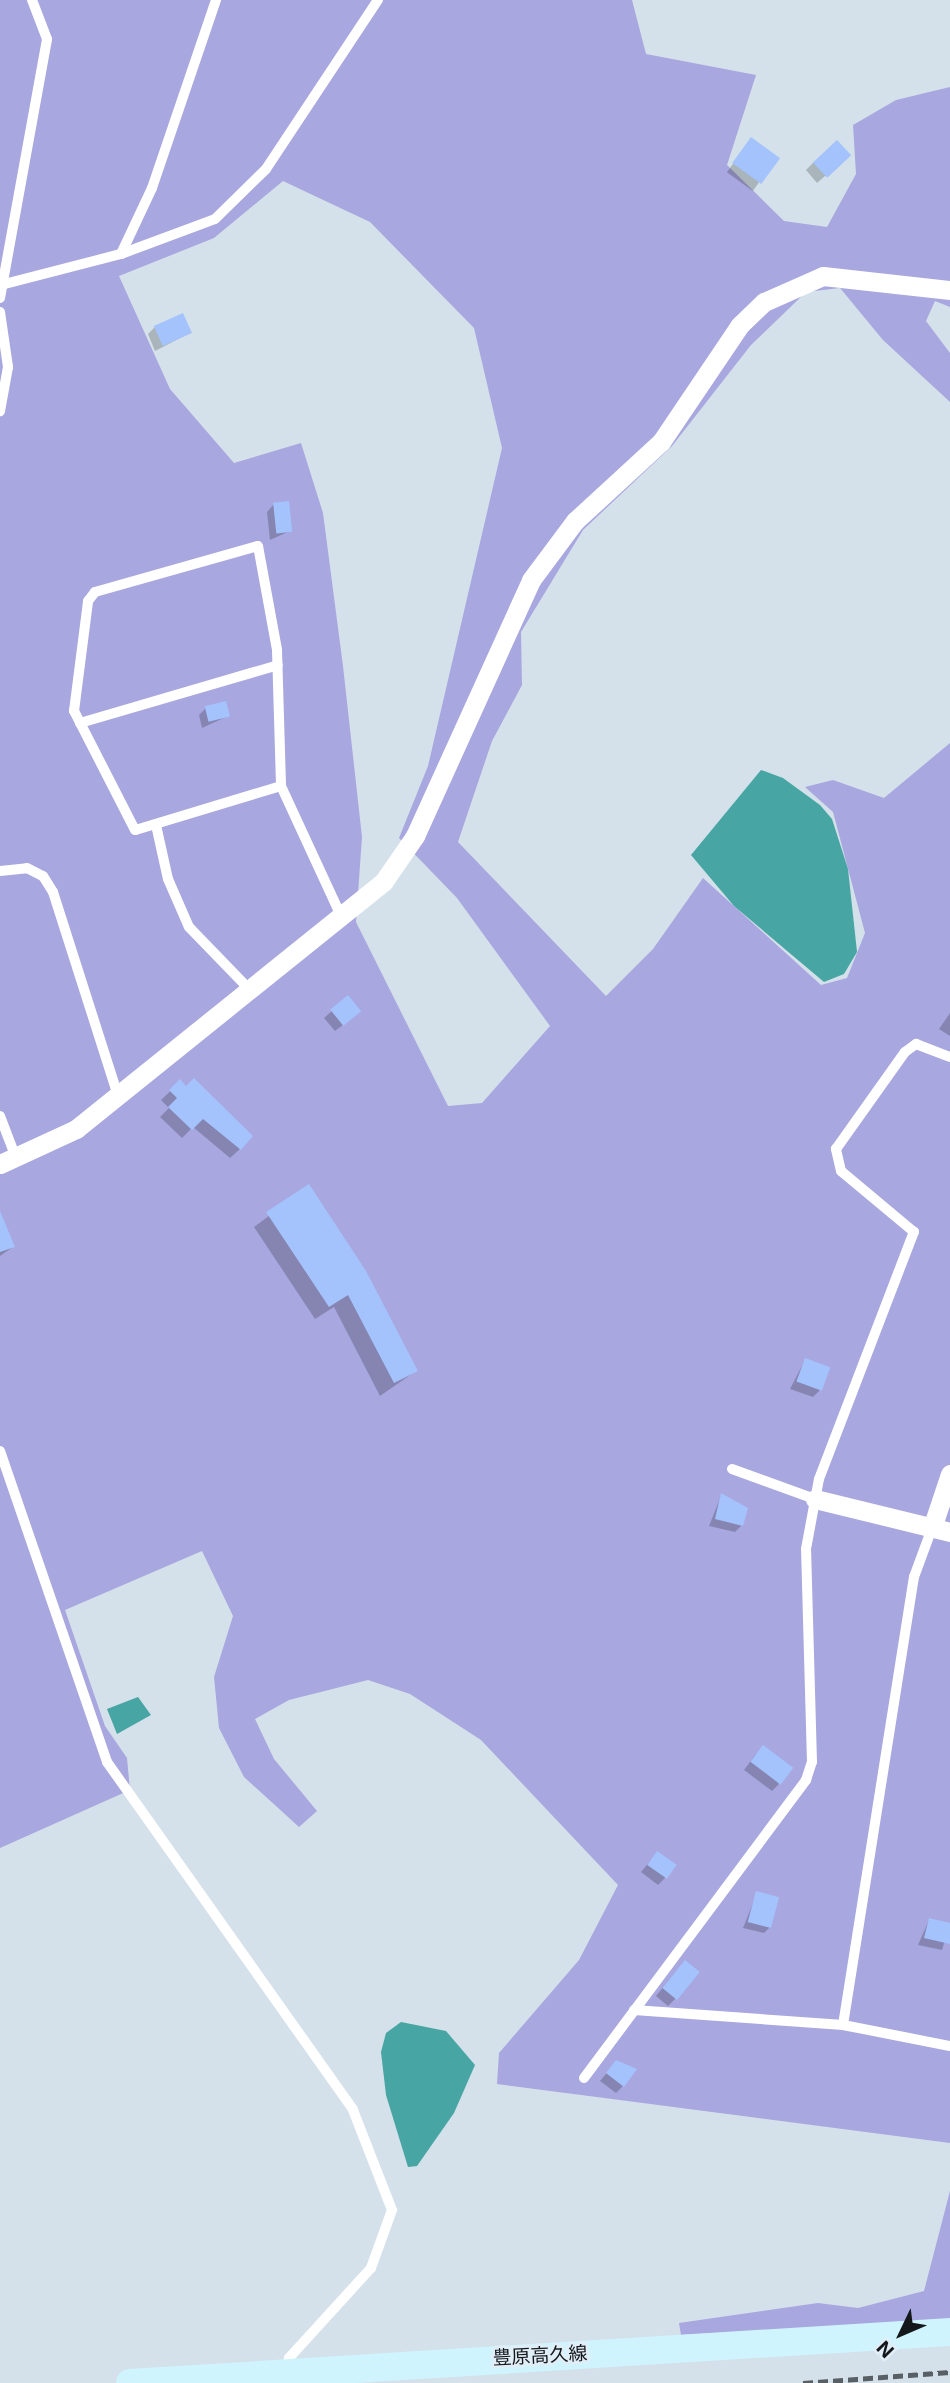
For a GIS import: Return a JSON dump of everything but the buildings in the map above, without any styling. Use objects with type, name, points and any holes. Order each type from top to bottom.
[{"type":"main road","name":"豊原高久線","points":[[130,2383],[950,2332]]},
{"type":"street","points":[[8,1161],[76,1129],[342,918],[384,881],[415,836],[531,580],[575,521],[661,442],[740,325],[794,284],[823,276],[950,290]]},
{"type":"street","points":[[815,1499],[941,1530],[950,1474]]},
{"type":"lane","points":[[0,298],[47,39],[32,0]]},
{"type":"lane","points":[[121,254],[152,188],[216,0]]},
{"type":"lane","points":[[1,285],[121,254],[191,230],[239,200],[266,169],[378,0]]},
{"type":"lane","points":[[0,312],[8,379],[0,411]]},
{"type":"lane","points":[[281,786],[135,830],[125,820],[80,723],[73,698],[88,601],[103,587],[258,546],[278,665],[281,786],[342,918]]},
{"type":"lane","points":[[80,723],[278,665]]},
{"type":"lane","points":[[156,825],[168,879],[189,927],[251,991]]},
{"type":"lane","points":[[0,871],[27,868],[43,876],[53,892],[118,1097]]},
{"type":"lane","points":[[584,2078],[806,1780],[812,1762],[806,1549],[815,1499],[914,1232],[841,1171],[836,1149],[905,1052],[916,1044],[950,1057]]},
{"type":"lane","points":[[0,1116],[8,1161]]},
{"type":"lane","points":[[0,1451],[107,1762],[353,2110],[392,2210],[371,2268],[289,2358],[287,2373]]},
{"type":"lane","points":[[732,1469],[815,1499]]},
{"type":"lane","points":[[843,2025],[914,1577],[941,1530]]},
{"type":"lane","points":[[634,2010],[843,2025],[950,2046]]},
{"type":"shaded area","points":[[0,0],[632,0],[646,54],[756,75],[727,165],[784,221],[827,227],[856,174],[853,125],[896,100],[950,87],[950,307],[935,301],[926,321],[950,353],[950,402],[883,340],[840,288],[806,292],[751,345],[672,446],[583,530],[521,632],[522,685],[492,741],[458,842],[606,996],[653,949],[703,878],[821,985],[847,978],[865,933],[833,812],[805,787],[833,780],[884,798],[950,743],[950,2143],[497,2084],[499,2053],[579,1960],[618,1885],[481,1740],[410,1694],[368,1680],[289,1700],[255,1719],[274,1759],[317,1811],[299,1827],[244,1777],[219,1728],[214,1677],[233,1616],[202,1551],[65,1610],[105,1726],[127,1758],[130,1790],[0,1848]],"holes":[[[283,181],[370,222],[474,328],[502,448],[428,766],[399,838],[457,898],[550,1026],[482,1103],[448,1106],[356,922],[362,837],[343,666],[323,513],[301,443],[234,463],[170,389],[119,276],[214,238]]]},
{"type":"shaded area","points":[[761,770],[783,778],[820,805],[832,819],[848,869],[857,952],[844,974],[824,982],[734,906],[691,855]]},
{"type":"shaded area","points":[[138,1697],[151,1715],[117,1734],[107,1709]]},
{"type":"shaded area","points":[[401,2022],[446,2031],[475,2065],[454,2113],[417,2166],[408,2167],[386,2095],[381,2052],[386,2033]]},
{"type":"shaded area","points":[[950,2191],[950,2320],[681,2335],[679,2323],[818,2303],[858,2308],[924,2291]]},
{"type":"railway","points":[[803,2383],[950,2372]]}]
